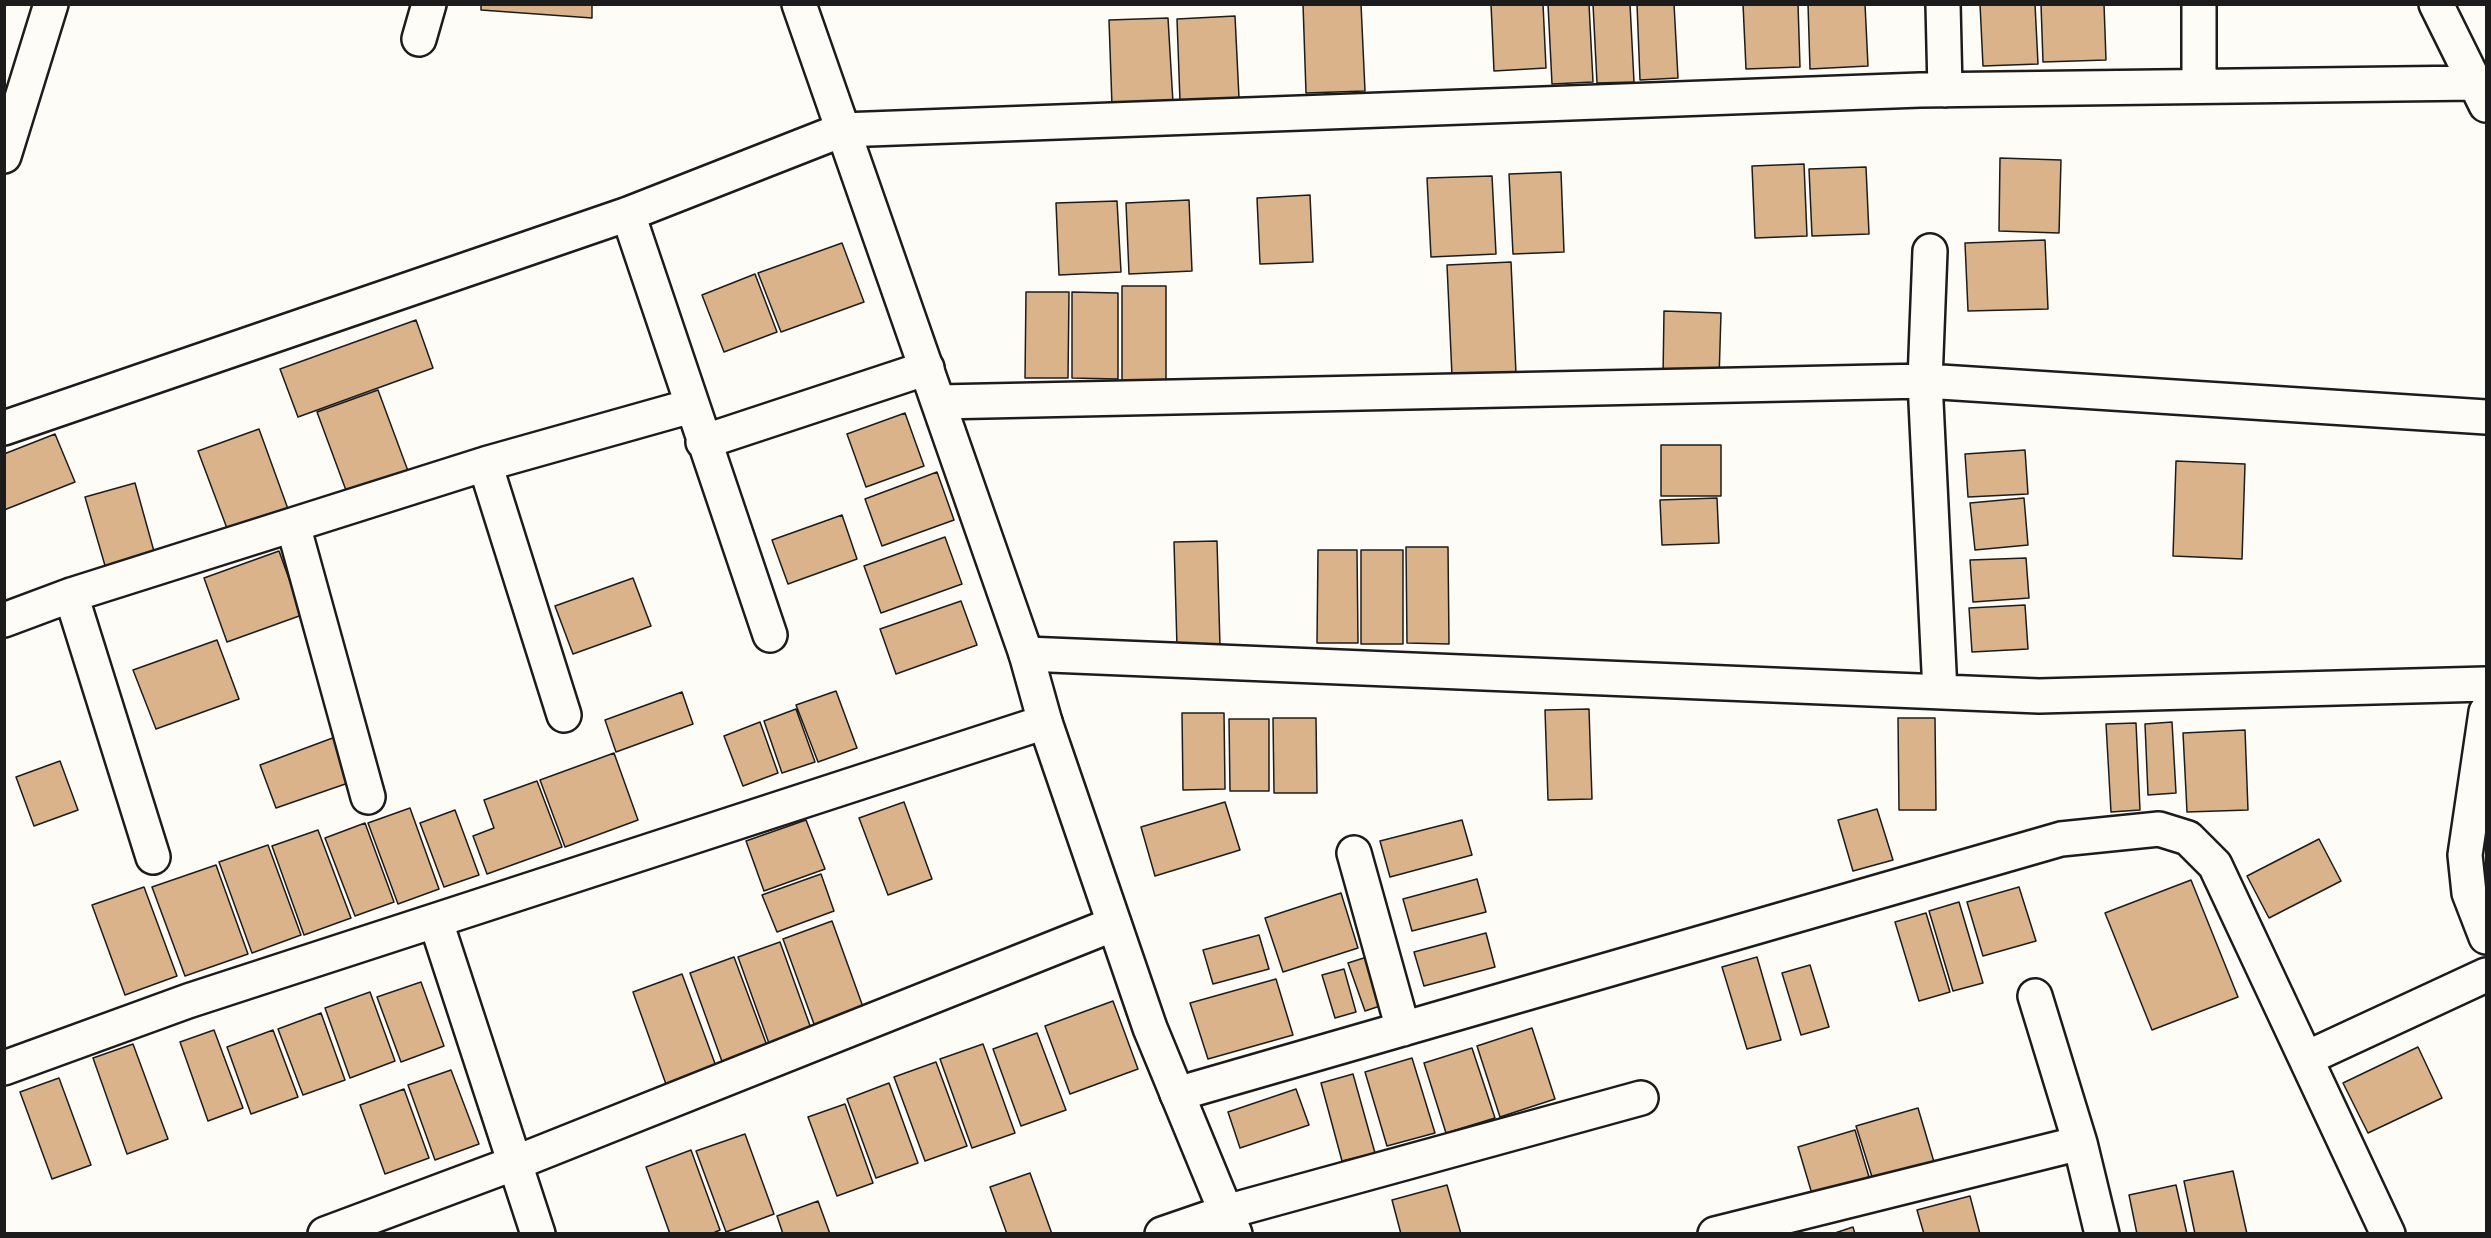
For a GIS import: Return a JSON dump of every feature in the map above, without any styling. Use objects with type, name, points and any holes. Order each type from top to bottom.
[{"type":"street","points":[[4,156],[51,4]]},
{"type":"street","points":[[419,39],[429,4]]},
{"type":"street","points":[[799,4],[1026,654],[1045,722],[1150,1028],[1231,1223]]},
{"type":"street","points":[[1942,4],[1945,90]]},
{"type":"street","points":[[2199,4],[2199,86]]},
{"type":"street","points":[[4,428],[628,214],[842,130],[1945,90],[2199,86],[2481,94],[2436,4]]},
{"type":"street","points":[[628,214],[703,442],[770,635]]},
{"type":"street","points":[[1930,251],[1925,381],[1940,692]]},
{"type":"street","points":[[703,442],[927,368]]},
{"type":"street","points":[[939,402],[1925,381],[2487,417]]},
{"type":"street","points":[[4,620],[71,595],[484,464],[691,406]]},
{"type":"street","points":[[484,464],[564,715]]},
{"type":"street","points":[[293,525],[368,797]]},
{"type":"street","points":[[71,595],[153,857]]},
{"type":"street","points":[[1026,654],[2039,696],[2487,684]]},
{"type":"street","points":[[2487,712],[2465,865],[2469,893],[2487,937]]},
{"type":"street","points":[[4,1068],[188,1001],[1045,722]]},
{"type":"street","points":[[1177,1094],[2061,838],[2159,829],[2188,838],[2215,865],[2388,1233]]},
{"type":"street","points":[[1354,854],[1403,1029]]},
{"type":"street","points":[[436,922],[538,1233]]},
{"type":"street","points":[[326,1233],[515,1163],[1114,924]]},
{"type":"street","points":[[2307,1058],[2487,975]]},
{"type":"street","points":[[2036,996],[2080,1143],[2102,1233]]},
{"type":"street","points":[[1162,1233],[1231,1223],[1641,1098]]},
{"type":"street","points":[[1715,1233],[2080,1143]]},
{"type":"building","points":[[481,4],[592,4],[592,18],[481,10]]},
{"type":"building","points":[[1303,4],[1361,4],[1365,91],[1306,93]]},
{"type":"building","points":[[1491,4],[1543,4],[1546,68],[1494,71]]},
{"type":"building","points":[[1548,4],[1589,4],[1593,82],[1552,84]]},
{"type":"building","points":[[1593,4],[1630,4],[1634,82],[1597,83]]},
{"type":"building","points":[[1637,4],[1674,4],[1678,78],[1640,80]]},
{"type":"building","points":[[1743,4],[1798,4],[1800,67],[1746,69]]},
{"type":"building","points":[[1808,4],[1865,4],[1868,66],[1810,69]]},
{"type":"building","points":[[1980,4],[2035,4],[2038,64],[1983,66]]},
{"type":"building","points":[[2041,4],[2104,4],[2106,60],[2043,62]]},
{"type":"building","points":[[1235,16],[1239,98],[1180,101],[1177,19]]},
{"type":"building","points":[[1168,18],[1173,103],[1112,106],[1109,20]]},
{"type":"building","points":[[2000,158],[2061,160],[2059,233],[1999,231]]},
{"type":"building","points":[[1804,164],[1807,236],[1755,238],[1752,166]]},
{"type":"building","points":[[1866,167],[1869,234],[1812,236],[1809,169]]},
{"type":"building","points":[[1561,172],[1564,252],[1513,254],[1509,174]]},
{"type":"building","points":[[1492,176],[1496,254],[1431,257],[1427,178]]},
{"type":"building","points":[[1310,195],[1313,262],[1260,264],[1257,198]]},
{"type":"building","points":[[1189,200],[1192,271],[1129,274],[1126,203]]},
{"type":"building","points":[[1117,201],[1121,272],[1059,275],[1056,203]]},
{"type":"building","points":[[2045,240],[2048,309],[1968,311],[1965,243]]},
{"type":"building","points":[[842,243],[864,302],[781,332],[758,273]]},
{"type":"building","points":[[1511,262],[1516,374],[1452,376],[1447,265]]},
{"type":"building","points":[[755,274],[777,332],[724,352],[702,295]]},
{"type":"building","points":[[1122,286],[1166,286],[1166,381],[1122,381]]},
{"type":"building","points":[[1026,292],[1069,292],[1068,378],[1025,378]]},
{"type":"building","points":[[1072,292],[1118,293],[1118,379],[1072,378]]},
{"type":"building","points":[[1664,311],[1721,313],[1719,379],[1663,377]]},
{"type":"building","points":[[416,320],[433,368],[298,417],[280,369]]},
{"type":"building","points":[[378,390],[408,471],[347,493],[317,412]]},
{"type":"building","points":[[905,413],[924,466],[866,487],[847,434]]},
{"type":"building","points":[[259,429],[288,509],[228,531],[198,451]]},
{"type":"building","points":[[55,434],[75,482],[4,510],[4,454]]},
{"type":"building","points":[[1661,445],[1721,445],[1721,496],[1661,496]]},
{"type":"building","points":[[2025,450],[2028,494],[1968,497],[1965,454]]},
{"type":"building","points":[[2176,461],[2245,464],[2242,559],[2173,556]]},
{"type":"building","points":[[937,472],[954,520],[882,546],[865,499]]},
{"type":"building","points":[[135,483],[155,555],[106,569],[85,497]]},
{"type":"building","points":[[1717,498],[1719,543],[1662,545],[1660,500]]},
{"type":"building","points":[[2024,498],[2028,545],[1975,550],[1970,503]]},
{"type":"building","points":[[842,515],[857,559],[788,584],[772,540]]},
{"type":"building","points":[[945,537],[962,584],[881,613],[864,566]]},
{"type":"building","points":[[1217,541],[1220,646],[1177,647],[1174,542]]},
{"type":"building","points":[[1406,547],[1448,547],[1449,644],[1407,643]]},
{"type":"building","points":[[1318,550],[1357,550],[1358,643],[1317,643]]},
{"type":"building","points":[[1361,550],[1403,550],[1403,644],[1361,644]]},
{"type":"building","points":[[279,551],[302,615],[227,642],[204,578]]},
{"type":"building","points":[[2026,558],[2029,598],[1973,602],[1970,560]]},
{"type":"building","points":[[633,578],[651,626],[573,654],[555,606]]},
{"type":"building","points":[[961,601],[977,645],[896,674],[880,629]]},
{"type":"building","points":[[2025,605],[2028,649],[1972,652],[1969,608]]},
{"type":"building","points":[[217,640],[239,699],[156,729],[133,670]]},
{"type":"building","points":[[836,691],[857,748],[818,762],[796,705]]},
{"type":"building","points":[[682,692],[693,724],[616,752],[605,720]]},
{"type":"building","points":[[796,709],[815,762],[782,773],[764,721]]},
{"type":"building","points":[[1589,709],[1592,799],[1548,800],[1545,710]]},
{"type":"building","points":[[1182,713],[1224,713],[1225,789],[1183,790]]},
{"type":"building","points":[[1273,718],[1316,718],[1317,793],[1274,793]]},
{"type":"building","points":[[1898,718],[1935,718],[1936,810],[1899,810]]},
{"type":"building","points":[[1229,719],[1269,719],[1269,791],[1230,791]]},
{"type":"building","points":[[760,722],[778,773],[743,786],[724,736]]},
{"type":"building","points":[[2172,722],[2176,793],[2148,795],[2145,724]]},
{"type":"building","points":[[2136,723],[2140,810],[2111,812],[2106,724]]},
{"type":"building","points":[[2245,730],[2248,810],[2187,812],[2183,733]]},
{"type":"building","points":[[338,736],[354,781],[276,808],[260,765]]},
{"type":"building","points":[[614,753],[638,820],[565,847],[540,780]]},
{"type":"building","points":[[60,761],[78,810],[34,826],[16,777]]},
{"type":"building","points":[[537,781],[562,847],[487,874],[473,836],[494,828],[484,800]]},
{"type":"building","points":[[904,802],[932,879],[888,895],[859,818]]},
{"type":"building","points":[[1225,802],[1240,850],[1155,876],[1141,827]]},
{"type":"building","points":[[410,808],[439,889],[398,904],[368,823]]},
{"type":"building","points":[[1877,809],[1893,860],[1853,871],[1838,820]]},
{"type":"building","points":[[455,810],[479,875],[444,887],[420,823]]},
{"type":"building","points":[[806,820],[825,869],[764,891],[746,841]]},
{"type":"building","points":[[1462,820],[1472,855],[1390,877],[1380,841]]},
{"type":"building","points":[[365,823],[394,902],[355,916],[325,838]]},
{"type":"building","points":[[318,830],[351,918],[304,935],[272,846]]},
{"type":"building","points":[[2319,839],[2341,881],[2269,918],[2247,876]]},
{"type":"building","points":[[268,845],[301,935],[252,953],[219,862]]},
{"type":"building","points":[[216,865],[248,954],[185,976],[152,887]]},
{"type":"building","points":[[821,874],[834,911],[777,932],[762,895]]},
{"type":"building","points":[[1477,879],[1486,912],[1412,931],[1403,899]]},
{"type":"building","points":[[2191,880],[2238,997],[2152,1030],[2105,913]]},
{"type":"building","points":[[144,887],[177,976],[125,995],[92,905]]},
{"type":"building","points":[[2019,887],[2036,941],[1983,956],[1967,902]]},
{"type":"building","points":[[1341,893],[1358,948],[1283,972],[1265,918]]},
{"type":"building","points":[[1959,902],[1983,983],[1953,991],[1929,911]]},
{"type":"building","points":[[1926,913],[1950,992],[1919,1001],[1895,922]]},
{"type":"building","points":[[832,921],[867,1018],[818,1035],[783,939]]},
{"type":"building","points":[[1486,933],[1495,967],[1424,986],[1414,952]]},
{"type":"building","points":[[1259,935],[1269,969],[1213,984],[1203,950]]},
{"type":"building","points":[[780,942],[813,1034],[771,1049],[738,957]]},
{"type":"building","points":[[1370,956],[1386,1004],[1365,1011],[1348,963]]},
{"type":"building","points":[[734,957],[769,1051],[724,1067],[690,973]]},
{"type":"building","points":[[1757,957],[1781,1040],[1747,1049],[1722,967]]},
{"type":"building","points":[[1810,965],[1829,1027],[1801,1035],[1782,973]]},
{"type":"building","points":[[1344,969],[1356,1012],[1335,1018],[1322,975]]},
{"type":"building","points":[[682,974],[717,1069],[667,1087],[633,992]]},
{"type":"building","points":[[1276,979],[1293,1035],[1208,1059],[1190,1003]]},
{"type":"building","points":[[421,982],[444,1046],[401,1062],[377,997]]},
{"type":"building","points":[[370,992],[395,1061],[350,1078],[325,1008]]},
{"type":"building","points":[[1113,1001],[1138,1069],[1070,1094],[1045,1026]]},
{"type":"building","points":[[321,1013],[345,1080],[303,1095],[278,1029]]},
{"type":"building","points":[[1532,1028],[1555,1099],[1500,1117],[1477,1046]]},
{"type":"building","points":[[214,1030],[243,1108],[208,1121],[180,1042]]},
{"type":"building","points":[[273,1030],[298,1097],[251,1114],[227,1047]]},
{"type":"building","points":[[1037,1033],[1066,1110],[1021,1126],[993,1049]]},
{"type":"building","points":[[133,1044],[168,1139],[127,1154],[93,1058]]},
{"type":"building","points":[[983,1044],[1015,1133],[972,1148],[940,1059]]},
{"type":"building","points":[[2418,1047],[2442,1098],[2368,1133],[2343,1083]]},
{"type":"building","points":[[1472,1048],[1495,1118],[1446,1133],[1424,1063]]},
{"type":"building","points":[[1412,1058],[1435,1133],[1387,1146],[1365,1072]]},
{"type":"building","points":[[936,1062],[967,1146],[925,1161],[894,1077]]},
{"type":"building","points":[[451,1070],[479,1144],[435,1160],[408,1085]]},
{"type":"building","points":[[1353,1074],[1375,1153],[1342,1161],[1321,1083]]},
{"type":"building","points":[[59,1078],[91,1165],[52,1179],[20,1092]]},
{"type":"building","points":[[889,1083],[918,1163],[876,1178],[847,1099]]},
{"type":"building","points":[[404,1089],[429,1158],[385,1174],[360,1105]]},
{"type":"building","points":[[1296,1089],[1309,1125],[1240,1148],[1228,1112]]},
{"type":"building","points":[[845,1104],[873,1183],[837,1196],[808,1117]]},
{"type":"building","points":[[1918,1108],[1934,1162],[1873,1180],[1856,1126]]},
{"type":"building","points":[[1855,1130],[1869,1177],[1812,1194],[1798,1147]]},
{"type":"building","points":[[745,1134],[774,1214],[726,1232],[696,1151]]},
{"type":"building","points":[[691,1150],[720,1230],[711,1234],[670,1234],[646,1167]]},
{"type":"building","points":[[2233,1171],[2247,1234],[2195,1234],[2184,1181]]},
{"type":"building","points":[[1030,1173],[1052,1234],[1007,1234],[990,1187]]},
{"type":"building","points":[[1447,1185],[1461,1234],[1401,1234],[1392,1200]]},
{"type":"building","points":[[2176,1185],[2187,1234],[2137,1234],[2129,1195]]},
{"type":"building","points":[[1970,1196],[1980,1234],[1924,1234],[1917,1210]]},
{"type":"building","points":[[818,1201],[830,1234],[783,1234],[777,1216]]},
{"type":"building","points":[[1853,1227],[1855,1234],[1832,1234]]}]
